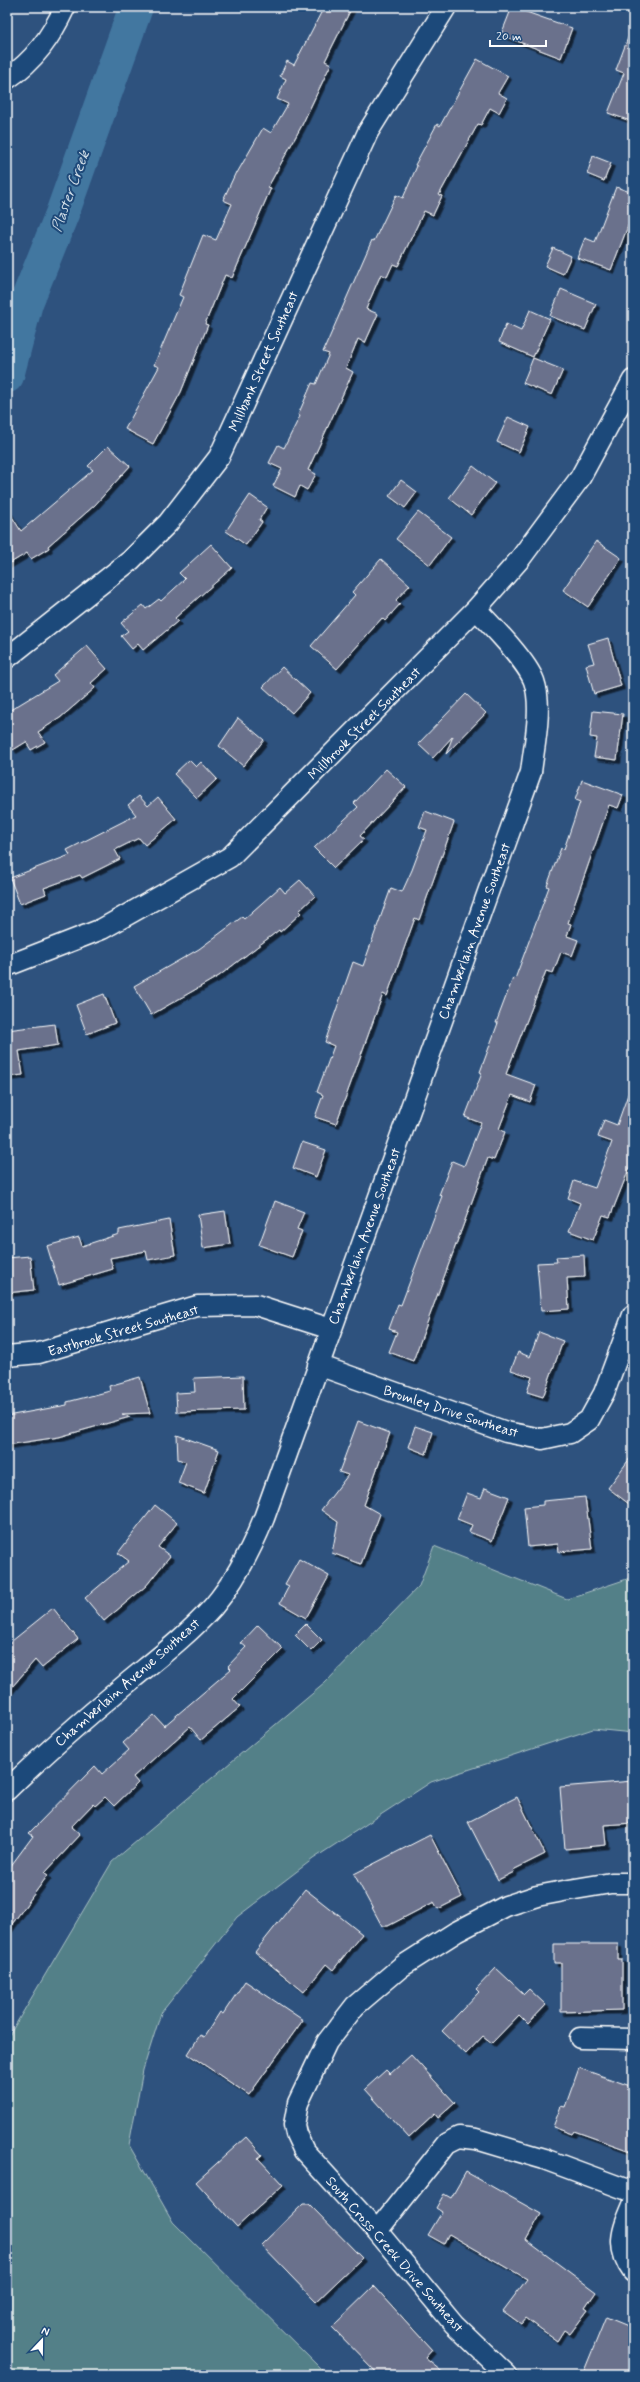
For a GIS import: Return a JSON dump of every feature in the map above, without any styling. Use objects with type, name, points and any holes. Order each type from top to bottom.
[{"type":"street","points":[[7,80],[25,68],[54,32],[65,7]]},
{"type":"street","name":"Millbank Street Southeast","points":[[7,658],[131,560],[168,523],[219,457],[368,132],[446,7]]},
{"type":"street","name":"Millbrook Street Southeast","points":[[7,966],[102,929],[230,857],[476,609],[520,559],[580,478],[633,380]]},
{"type":"street","name":"Chamberlain Avenue Southeast","points":[[7,1790],[55,1743],[185,1635],[213,1607],[232,1582],[252,1547],[264,1518],[531,772],[538,717],[534,681],[513,650],[476,609]]},
{"type":"street","name":"Eastbrook Street Southeast","points":[[7,1356],[39,1353],[197,1306],[256,1305],[331,1329]]},
{"type":"street","name":"Bromley Drive Southeast","points":[[318,1365],[506,1432],[542,1439],[570,1434],[589,1420],[604,1393],[633,1315]]},
{"type":"street","name":"South Cross Creek Drive Southeast","points":[[507,2375],[454,2324],[377,2231],[304,2151],[296,2134],[294,2125],[298,2103],[327,2042],[355,2006],[401,1967],[456,1932],[506,1906],[537,1896],[569,1890],[611,1883],[633,1883]]},
{"type":"street","points":[[580,2038],[633,2039]]},
{"type":"street","points":[[377,2231],[447,2143],[459,2137],[476,2139],[544,2159],[633,2192]]},
{"type":"street","points":[[633,2205],[624,2228],[621,2245],[626,2261],[633,2272]]},
{"type":"green space","points":[[434,1546],[567,1599],[633,1577],[633,1733],[593,1729],[431,1782],[313,1859],[237,1917],[161,2013],[143,2070],[129,2145],[173,2222],[327,2375],[7,2375],[7,2039],[112,1862],[325,1683],[419,1586]]},
{"type":"building","points":[[324,7],[352,7],[325,61],[331,64],[301,127],[268,187],[271,188],[232,278],[225,275],[205,324],[208,325],[181,392],[153,444],[125,429],[159,367],[154,365],[183,297],[179,295],[203,235],[216,240],[232,204],[223,200],[236,172],[237,173],[263,128],[271,133],[288,104],[277,99],[286,79],[280,76],[287,61],[294,65]]},
{"type":"building","points":[[512,7],[572,28],[561,58],[501,35]]},
{"type":"building","points":[[632,27],[633,122],[608,113],[624,73],[616,70]]},
{"type":"building","points":[[477,59],[508,76],[498,93],[507,98],[499,113],[490,108],[481,125],[478,124],[439,195],[442,196],[433,215],[424,211],[398,266],[393,264],[387,277],[381,274],[366,309],[378,314],[365,343],[358,339],[346,368],[353,372],[308,470],[316,474],[307,490],[300,486],[295,497],[273,486],[282,469],[269,463],[278,445],[284,448],[300,416],[298,415],[312,383],[316,384],[329,354],[323,352],[372,240],[374,241],[396,195],[403,198],[417,166],[415,165],[437,124],[440,126]]},
{"type":"building","points":[[593,156],[611,163],[604,181],[587,174]]},
{"type":"building","points":[[616,187],[633,193],[633,213],[611,270],[577,258],[585,238],[595,242]]},
{"type":"building","points":[[553,248],[571,256],[563,274],[545,266]]},
{"type":"building","points":[[561,289],[596,304],[585,330],[550,316]]},
{"type":"building","points":[[530,310],[550,319],[533,357],[499,342],[506,324],[521,331]]},
{"type":"building","points":[[533,358],[563,370],[552,395],[523,383]]},
{"type":"building","points":[[508,417],[530,427],[519,452],[497,442]]},
{"type":"building","points":[[108,446],[130,466],[95,505],[48,546],[49,548],[31,559],[27,553],[7,565],[7,509],[21,531],[93,470],[88,466]]},
{"type":"building","points":[[473,466],[495,483],[471,515],[449,498]]},
{"type":"building","points":[[401,480],[417,492],[405,508],[389,496]]},
{"type":"building","points":[[250,495],[267,507],[259,520],[262,522],[246,545],[226,531]]},
{"type":"building","points":[[418,512],[451,537],[430,565],[396,539]]},
{"type":"building","points":[[596,541],[621,558],[588,607],[563,590]]},
{"type":"building","points":[[211,544],[232,568],[175,618],[178,621],[143,650],[138,644],[132,649],[121,636],[128,631],[121,623],[143,605],[146,609],[159,599],[161,601],[185,579],[179,573]]},
{"type":"building","points":[[381,559],[410,585],[396,600],[400,604],[385,621],[382,618],[337,669],[311,646],[355,595],[352,592]]},
{"type":"building","points":[[608,638],[621,686],[594,694],[586,665],[594,663],[588,644]]},
{"type":"building","points":[[87,646],[107,669],[91,683],[95,688],[60,718],[38,732],[45,742],[31,750],[26,742],[13,750],[7,740],[7,712],[58,681],[53,675]]},
{"type":"building","points":[[282,667],[310,693],[292,713],[263,687]]},
{"type":"building","points":[[466,694],[486,713],[446,754],[453,736],[433,758],[418,744]]},
{"type":"building","points":[[593,711],[623,714],[617,760],[594,757],[597,738],[590,737]]},
{"type":"building","points":[[238,718],[264,740],[243,766],[219,746]]},
{"type":"building","points":[[189,760],[196,767],[201,762],[217,779],[197,798],[174,774]]},
{"type":"building","points":[[386,769],[406,787],[360,836],[364,839],[334,868],[314,848],[358,807],[354,803]]},
{"type":"building","points":[[582,780],[623,795],[618,808],[609,805],[568,923],[571,924],[567,936],[578,940],[572,956],[561,952],[553,973],[546,971],[506,1074],[536,1085],[530,1102],[512,1095],[499,1129],[505,1132],[494,1160],[488,1158],[413,1361],[389,1352],[397,1332],[389,1329],[398,1304],[401,1305],[442,1196],[439,1195],[452,1161],[464,1166],[481,1123],[465,1117],[482,1073],[480,1072],[498,1023],[496,1023],[513,978],[515,979],[549,887],[547,886],[561,848],[564,849],[580,802],[575,800]]},
{"type":"building","points":[[139,796],[148,806],[158,797],[176,819],[145,845],[139,838],[115,850],[120,859],[82,878],[80,875],[44,888],[46,894],[20,904],[10,878],[70,855],[67,850],[136,815],[128,805]]},
{"type":"building","points":[[425,811],[454,822],[419,920],[415,918],[387,996],[383,994],[336,1124],[315,1117],[323,1095],[317,1092],[334,1046],[325,1042],[353,962],[363,966],[391,888],[402,892],[412,870],[427,830],[419,827]]},
{"type":"building","points":[[300,880],[315,896],[299,911],[301,913],[280,932],[279,930],[219,976],[151,1015],[134,986],[199,949],[242,917],[244,919],[280,887],[285,893]]},
{"type":"building","points":[[104,994],[115,1023],[87,1034],[76,1005]]},
{"type":"building","points":[[55,1024],[58,1045],[19,1051],[23,1075],[7,1077],[7,1030]]},
{"type":"building","points":[[631,1086],[633,1159],[610,1217],[603,1215],[593,1240],[569,1231],[580,1203],[568,1198],[574,1181],[595,1188],[612,1142],[598,1137],[604,1120],[617,1125]]},
{"type":"building","points":[[302,1142],[326,1150],[316,1177],[293,1168]]},
{"type":"building","points":[[275,1201],[304,1212],[297,1229],[302,1231],[292,1257],[259,1245]]},
{"type":"building","points":[[225,1211],[230,1244],[203,1248],[198,1215]]},
{"type":"building","points":[[169,1220],[175,1255],[148,1260],[146,1251],[110,1258],[113,1269],[59,1285],[47,1246],[79,1237],[82,1246],[119,1234],[119,1230]]},
{"type":"building","points":[[584,1255],[585,1277],[567,1278],[569,1309],[541,1311],[537,1263],[557,1262],[556,1257]]},
{"type":"building","points":[[30,1256],[34,1290],[7,1293],[7,1258]]},
{"type":"building","points":[[539,1332],[563,1341],[543,1397],[527,1392],[532,1377],[511,1370],[518,1352],[530,1357]]},
{"type":"building","points":[[243,1376],[244,1410],[177,1412],[176,1393],[195,1392],[194,1378]]},
{"type":"building","points":[[140,1377],[150,1413],[122,1414],[130,1417],[59,1437],[7,1445],[7,1416],[67,1405],[67,1402],[110,1391],[109,1386]]},
{"type":"building","points":[[358,1421],[390,1433],[364,1505],[380,1514],[361,1564],[332,1553],[338,1522],[321,1510],[348,1475],[339,1472]]},
{"type":"building","points":[[415,1426],[433,1432],[426,1454],[408,1447]]},
{"type":"building","points":[[177,1435],[219,1450],[204,1493],[178,1483],[186,1462],[178,1459]]},
{"type":"building","points":[[633,1454],[633,1507],[608,1488]]},
{"type":"building","points":[[485,1488],[509,1497],[492,1541],[469,1532],[472,1525],[457,1519],[467,1493],[481,1498]]},
{"type":"building","points":[[585,1497],[592,1549],[559,1552],[558,1544],[528,1547],[524,1507],[543,1505],[543,1501]]},
{"type":"building","points":[[155,1505],[177,1523],[158,1547],[170,1556],[146,1586],[104,1621],[85,1598],[129,1561],[118,1553]]},
{"type":"building","points":[[299,1559],[329,1576],[306,1618],[280,1603],[289,1586],[285,1584]]},
{"type":"building","points":[[53,1608],[78,1639],[42,1668],[35,1660],[7,1693],[7,1645]]},
{"type":"building","points":[[306,1624],[322,1640],[311,1651],[295,1635]]},
{"type":"building","points":[[258,1625],[283,1649],[233,1699],[240,1707],[201,1740],[190,1727],[133,1777],[138,1783],[114,1806],[105,1797],[95,1806],[93,1804],[71,1827],[80,1835],[45,1873],[48,1875],[7,1931],[7,1871],[33,1836],[29,1833],[95,1766],[102,1774],[129,1750],[123,1743],[154,1715],[164,1726],[231,1669],[228,1666],[246,1647],[241,1643]]},
{"type":"building","points":[[633,1781],[633,1823],[604,1825],[606,1845],[565,1849],[560,1787]]},
{"type":"building","points":[[517,1797],[545,1854],[513,1870],[514,1872],[498,1880],[468,1822]]},
{"type":"building","points":[[430,1835],[462,1897],[438,1909],[434,1902],[388,1926],[382,1926],[354,1874]]},
{"type":"building","points":[[305,1889],[362,1934],[333,1970],[326,1964],[304,1992],[255,1952]]},
{"type":"building","points":[[554,1944],[618,1944],[618,1959],[622,1959],[622,2010],[561,2012],[561,1963],[554,1963]]},
{"type":"building","points":[[496,1968],[524,1994],[529,1989],[546,2005],[528,2024],[519,2015],[492,2043],[483,2036],[466,2054],[442,2031],[479,1992],[476,1989]]},
{"type":"building","points":[[245,1981],[303,2020],[249,2095],[188,2054],[200,2035],[204,2037],[220,2012],[223,2014]]},
{"type":"building","points":[[411,2055],[455,2103],[438,2118],[435,2114],[409,2138],[365,2089],[386,2070],[390,2074]]},
{"type":"building","points":[[579,2068],[633,2087],[633,2152],[574,2131],[572,2134],[553,2127],[561,2106],[565,2107]]},
{"type":"building","points":[[246,2137],[262,2155],[258,2158],[283,2185],[237,2227],[196,2182]]},
{"type":"building","points":[[466,2172],[541,2214],[526,2240],[596,2292],[585,2308],[588,2310],[570,2334],[564,2330],[557,2341],[526,2318],[521,2324],[503,2311],[527,2279],[449,2234],[444,2244],[428,2235],[442,2212],[436,2208],[444,2194],[451,2198]]},
{"type":"building","points":[[303,2204],[309,2204],[362,2258],[316,2302],[261,2245]]},
{"type":"building","points":[[374,2286],[432,2350],[425,2358],[446,2375],[379,2375],[332,2327]]},
{"type":"building","points":[[606,2317],[633,2328],[633,2375],[593,2375],[584,2371]]},
{"type":"waterway","name":"Plaster Creek","points":[[7,376],[26,303],[62,214],[136,7]]}]
